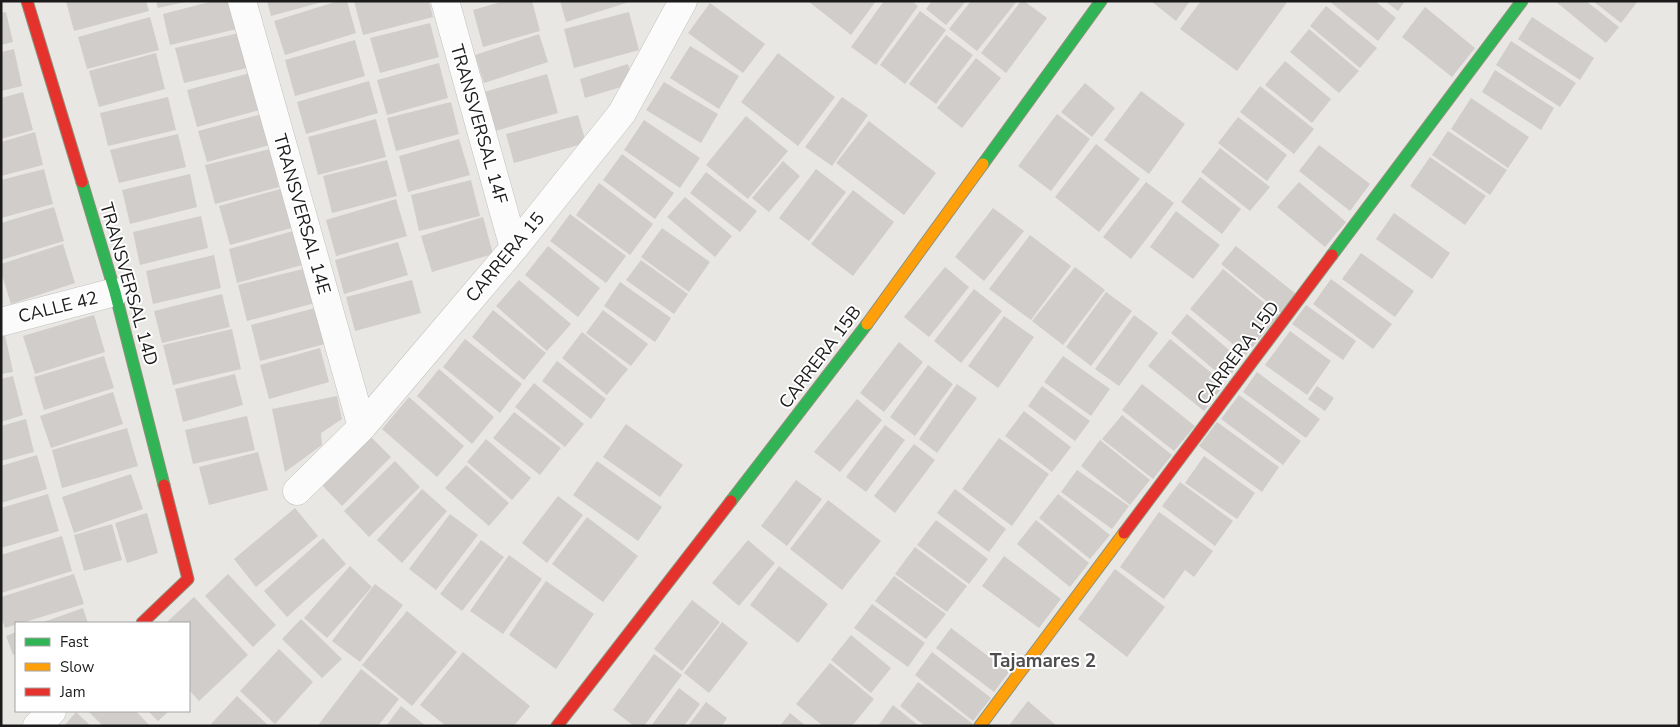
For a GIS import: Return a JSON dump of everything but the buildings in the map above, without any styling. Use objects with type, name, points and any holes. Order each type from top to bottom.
[{"type":"street","name":"TRANSVERSAL 14D","points":[[27,1],[115,292],[188,579],[143,622]]},
{"type":"street","name":"TRANSVERSAL 14E","points":[[242,1],[362,427]]},
{"type":"street","name":"TRANSVERSAL 14F","points":[[445,1],[514,248]]},
{"type":"street","name":"CARRERA 15","points":[[297,491],[362,427],[514,248],[622,113],[683,1]]},
{"type":"street","name":"CARRERA 15B","points":[[557,726],[876,312],[1101,1]]},
{"type":"street","name":"CARRERA 15D","points":[[980,726],[1522,1]]},
{"type":"street","name":"CALLE 42","points":[[1,322],[115,292]]},
{"type":"street","points":[[37,726],[51,712]]},
{"type":"traffic: fast","points":[[983,164],[1101,1]]},
{"type":"traffic: fast","points":[[1332,255],[1522,1]]},
{"type":"traffic: fast","points":[[82,182],[115,292],[164,485]]},
{"type":"traffic: fast","points":[[731,501],[867,324]]},
{"type":"traffic: slow","points":[[867,324],[983,164]]},
{"type":"traffic: slow","points":[[980,726],[1124,533]]},
{"type":"traffic: jam","points":[[27,1],[82,182]]},
{"type":"traffic: jam","points":[[1124,533],[1332,255]]},
{"type":"traffic: jam","points":[[143,622],[188,579],[164,485]]},
{"type":"traffic: jam","points":[[557,726],[731,501]]},
{"type":"district","name":"Tajamares 2","points":[[1043,660]]}]
